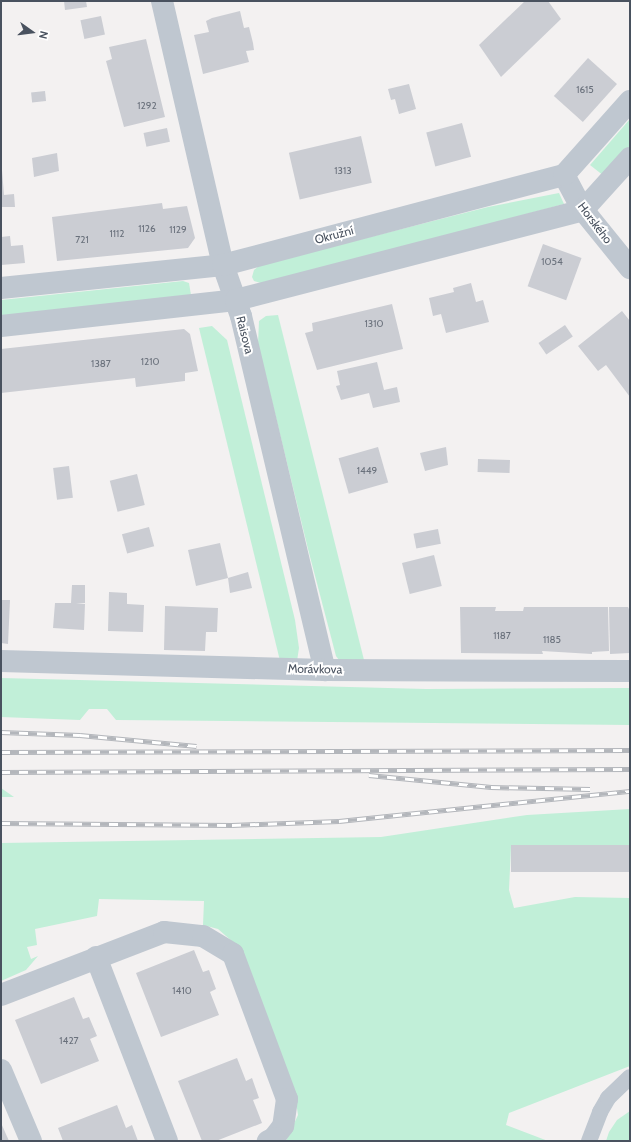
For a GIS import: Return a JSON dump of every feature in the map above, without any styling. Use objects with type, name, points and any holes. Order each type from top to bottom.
[{"type":"street","name":"Raisova","points":[[162,1],[223,265],[236,300],[325,670]]},
{"type":"street","points":[[564,174],[630,101]]},
{"type":"street","points":[[1,326],[236,300],[583,210],[630,158]]},
{"type":"street","name":"Okružní","points":[[1,288],[223,265],[564,174]]},
{"type":"street","name":"Horského","points":[[564,174],[583,210],[630,268]]},
{"type":"street","name":"Morávkova","points":[[1,661],[325,670],[630,671]]},
{"type":"street","points":[[1,995],[164,932],[202,936],[233,954],[287,1099],[283,1126],[274,1138],[268,1141]]},
{"type":"street","points":[[96,957],[167,1141]]},
{"type":"street","points":[[1,1070],[31,1141]]},
{"type":"lane","points":[[589,1141],[600,1112],[608,1098],[630,1077]]},
{"type":"green space","points":[[630,119],[630,147],[604,176],[590,165]]},
{"type":"green space","points":[[559,193],[564,204],[264,284],[254,281],[252,277],[254,270],[260,265],[488,207]]},
{"type":"green space","points":[[183,281],[189,283],[191,295],[1,320],[1,300]]},
{"type":"green space","points":[[278,315],[365,664],[341,663],[336,656],[308,549],[258,344],[259,321],[266,316]]},
{"type":"green space","points":[[212,326],[227,340],[295,620],[299,648],[297,661],[281,665],[199,328]]},
{"type":"green space","points":[[1,678],[426,689],[630,688],[630,725],[116,720],[107,709],[89,709],[80,720],[1,717]]},
{"type":"green space","points":[[1,788],[14,797],[1,797]]},
{"type":"green space","points":[[630,809],[630,845],[511,847],[509,890],[514,908],[575,897],[630,898],[630,1066],[509,1113],[506,1125],[548,1141],[286,1141],[298,1115],[295,1095],[234,943],[218,929],[203,925],[204,901],[99,899],[97,916],[35,929],[37,945],[27,947],[31,959],[38,956],[26,970],[1,981],[1,843],[381,837],[527,815]]},
{"type":"green space","points":[[630,1111],[630,1141],[606,1141],[609,1132],[617,1120]]},
{"type":"building","points":[[64,1],[86,1],[87,7],[65,10]]},
{"type":"building","points":[[525,1],[548,1],[561,19],[501,77],[479,45]]},
{"type":"building","points":[[240,11],[244,28],[249,27],[253,43],[254,50],[246,51],[249,62],[203,74],[194,35],[209,32],[206,21]]},
{"type":"building","points":[[101,16],[105,35],[84,39],[80,20]]},
{"type":"building","points":[[146,39],[165,117],[124,127],[106,61],[112,59],[109,47]]},
{"type":"building","points":[[588,58],[617,84],[583,122],[554,96]]},
{"type":"building","points":[[409,84],[416,109],[399,114],[395,99],[391,100],[388,89]]},
{"type":"building","points":[[45,91],[46,101],[32,102],[31,92]]},
{"type":"building","points":[[462,123],[471,157],[435,166],[426,133]]},
{"type":"building","points":[[167,128],[170,142],[146,147],[144,133]]},
{"type":"building","points":[[361,136],[372,183],[300,199],[289,153]]},
{"type":"building","points":[[57,153],[59,171],[34,177],[32,158]]},
{"type":"building","points":[[2,170],[4,195],[14,194],[15,207],[1,207]]},
{"type":"building","points":[[162,203],[163,209],[187,206],[195,238],[188,248],[57,261],[52,217]]},
{"type":"building","points":[[10,236],[11,246],[23,245],[25,263],[1,265],[1,237]]},
{"type":"building","points":[[543,244],[582,258],[566,300],[528,286]]},
{"type":"building","points":[[471,283],[476,302],[483,300],[489,322],[446,333],[441,314],[433,316],[429,298],[454,292],[453,288]]},
{"type":"building","points":[[392,304],[403,349],[317,370],[305,333],[313,331],[312,323]]},
{"type":"building","points":[[622,311],[630,321],[630,397],[606,365],[598,371],[578,346]]},
{"type":"building","points":[[565,325],[573,337],[546,355],[538,343]]},
{"type":"building","points":[[184,329],[190,334],[198,371],[185,373],[185,381],[136,387],[135,378],[1,393],[1,349]]},
{"type":"building","points":[[377,362],[384,390],[397,387],[400,402],[373,408],[369,393],[341,400],[336,386],[340,385],[337,371]]},
{"type":"building","points":[[378,447],[388,483],[349,494],[339,458]]},
{"type":"building","points":[[446,447],[448,465],[425,471],[420,453]]},
{"type":"building","points":[[478,459],[510,460],[510,473],[478,472]]},
{"type":"building","points":[[69,466],[73,498],[57,500],[53,468]]},
{"type":"building","points":[[137,474],[145,505],[118,512],[110,481]]},
{"type":"building","points":[[149,527],[154,546],[127,554],[122,534]]},
{"type":"building","points":[[438,529],[441,544],[416,548],[413,534]]},
{"type":"building","points":[[220,543],[228,578],[196,586],[188,550]]},
{"type":"building","points":[[434,555],[442,586],[410,594],[402,563]]},
{"type":"building","points":[[248,572],[252,588],[230,593],[228,578]]},
{"type":"building","points":[[72,585],[85,585],[85,603],[76,604],[85,604],[84,630],[53,628],[55,603],[71,603]]},
{"type":"building","points":[[109,592],[127,593],[127,604],[144,605],[143,632],[108,631]]},
{"type":"building","points":[[1,600],[10,600],[8,644],[1,643]]},
{"type":"building","points":[[165,606],[218,608],[217,632],[206,632],[205,651],[164,650]]},
{"type":"building","points":[[460,607],[496,607],[495,611],[523,611],[524,607],[608,607],[609,651],[592,652],[592,654],[542,651],[543,654],[461,653]]},
{"type":"building","points":[[609,607],[628,607],[630,611],[630,653],[610,654]]},
{"type":"building","points":[[511,845],[630,845],[630,872],[511,872]]},
{"type":"building","points":[[194,950],[203,972],[209,970],[216,989],[210,992],[219,1015],[161,1037],[136,973]]},
{"type":"building","points":[[74,997],[83,1019],[89,1017],[97,1036],[90,1039],[99,1061],[41,1084],[15,1020]]},
{"type":"building","points":[[237,1058],[246,1081],[252,1078],[259,1098],[253,1100],[262,1123],[216,1141],[202,1141],[178,1081]]},
{"type":"building","points":[[117,1105],[126,1128],[132,1125],[138,1141],[63,1141],[58,1128]]},
{"type":"building","points":[[1,1123],[9,1141],[1,1141]]},
{"type":"railway","points":[[1,732],[80,735],[196,746]]},
{"type":"railway","points":[[1,752],[630,750]]},
{"type":"railway","points":[[1,772],[630,769]]},
{"type":"railway","points":[[369,775],[491,787],[590,789]]},
{"type":"railway","points":[[1,823],[232,825],[339,821],[630,791]]}]
